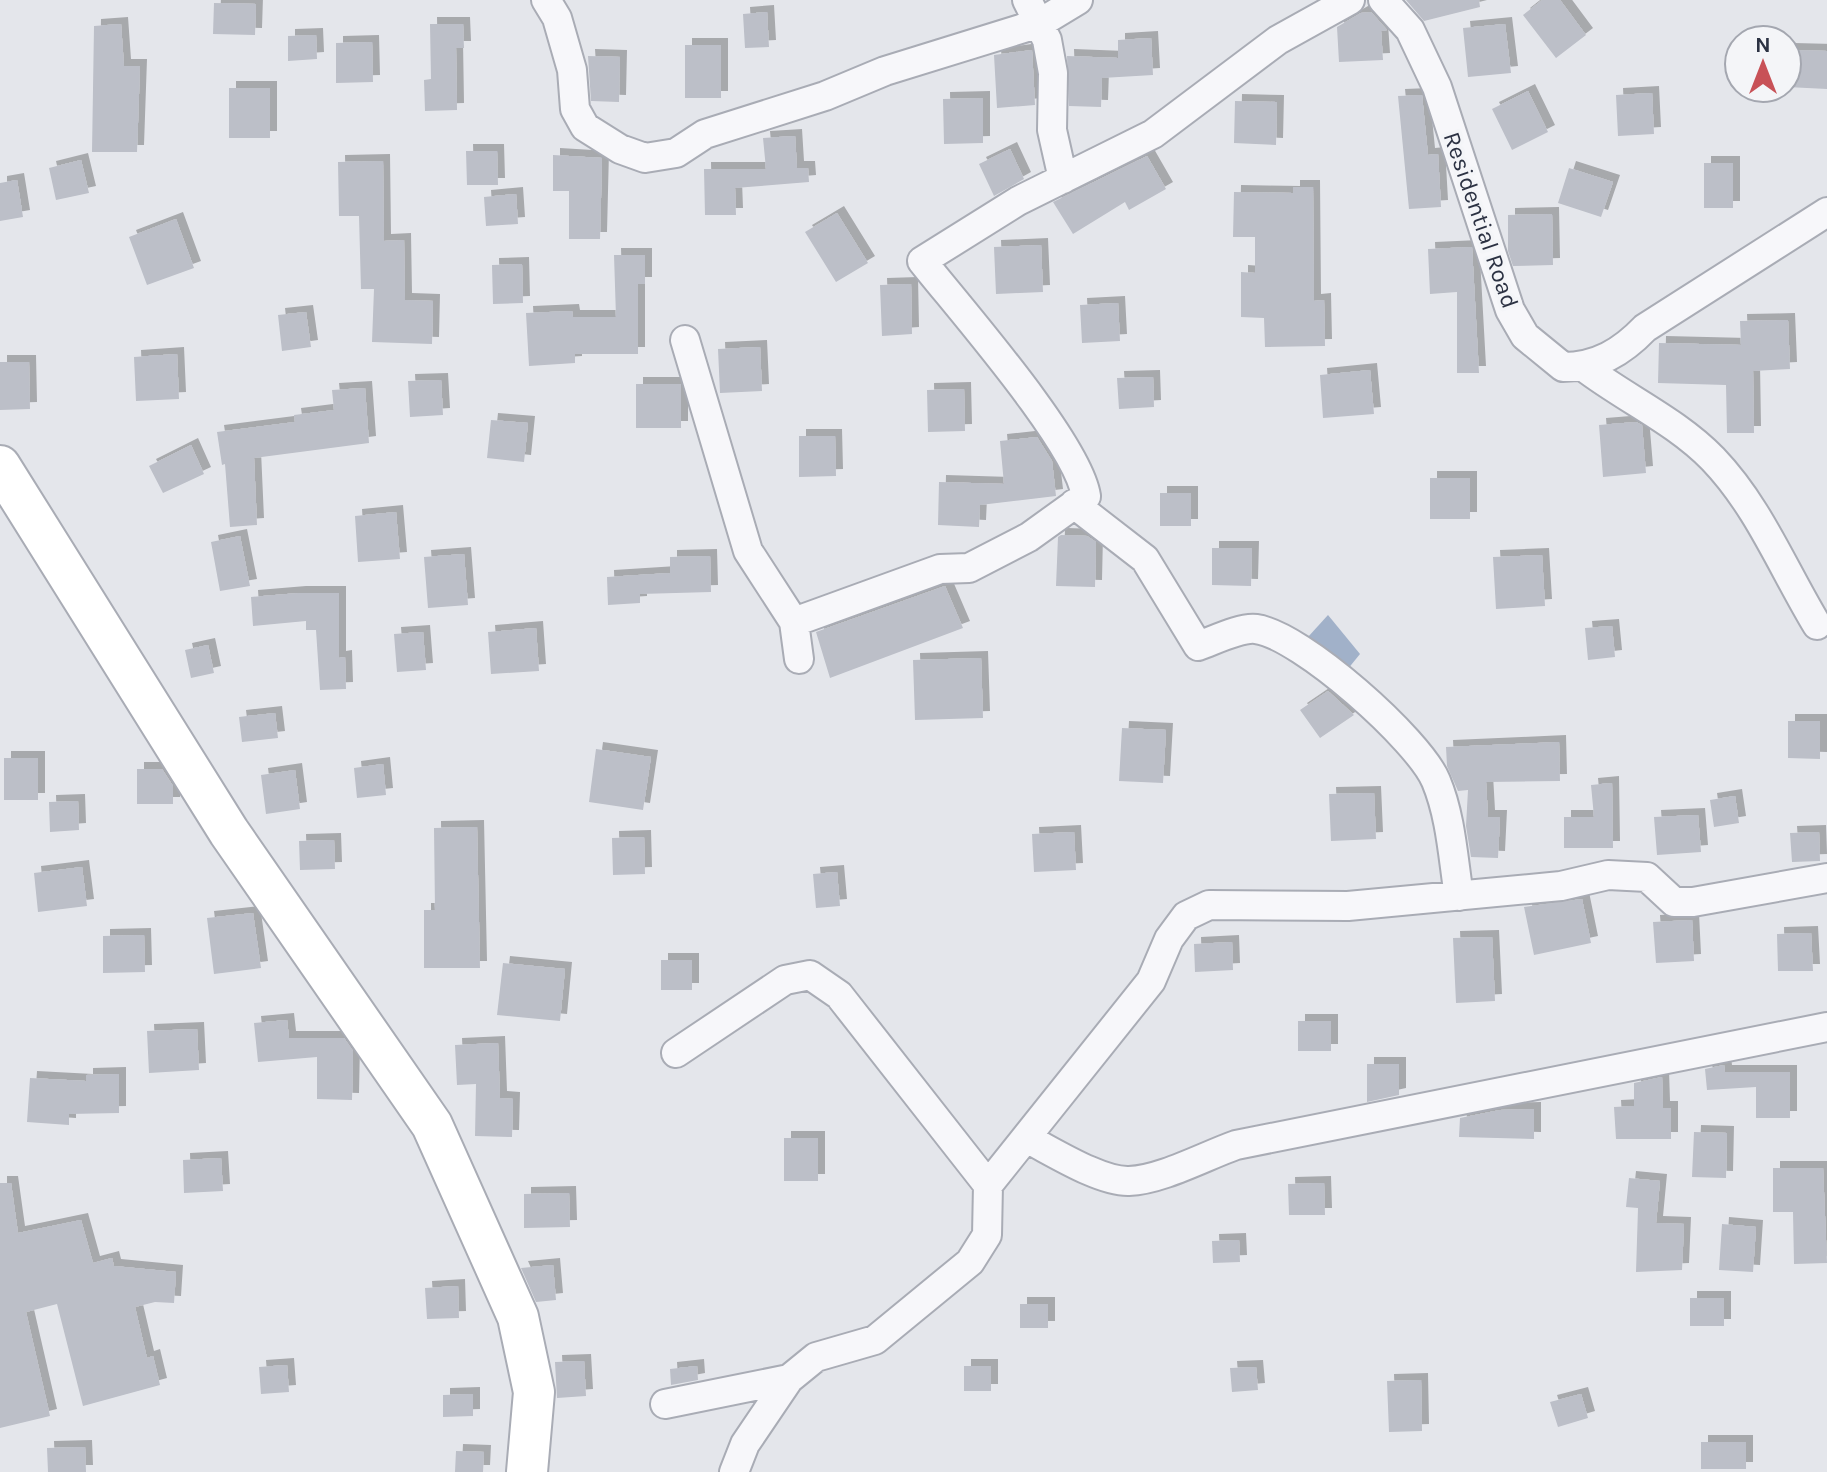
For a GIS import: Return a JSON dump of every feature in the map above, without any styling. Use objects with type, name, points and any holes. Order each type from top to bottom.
[{"type":"main road","points":[[0,466],[229,832],[432,1125],[518,1317],[534,1392],[527,1472]]},
{"type":"street","points":[[546,0],[557,18],[572,70],[575,109],[585,127],[620,149],[645,158],[676,153],[705,134],[825,96],[1033,11],[1078,0]]},
{"type":"street","points":[[794,622],[940,569],[969,568],[1029,537],[1086,496],[1083,477],[1008,370],[922,261],[1018,201],[1153,134],[1278,40],[1350,0]]},
{"type":"street","name":"Residential Road","points":[[1383,0],[1410,30],[1437,87],[1510,310],[1525,336],[1566,375],[1624,398],[1670,423],[1712,459],[1754,510],[1817,625]]},
{"type":"street","points":[[1033,11],[1053,73],[1052,130],[1063,179]]},
{"type":"street","points":[[1566,375],[1631,343],[1645,328],[1827,212]]},
{"type":"street","points":[[685,340],[748,551],[794,622],[799,659]]},
{"type":"street","points":[[1074,504],[1145,559],[1198,646],[1255,628],[1281,638],[1339,678],[1416,749],[1439,792],[1459,896]]},
{"type":"street","points":[[734,1472],[745,1444],[789,1379],[816,1357],[875,1340],[970,1262],[987,1235],[988,1185],[1151,981],[1169,939],[1186,916],[1209,905],[1348,906],[1561,886],[1608,875],[1647,877],[1674,902],[1693,902],[1827,878]]},
{"type":"street","points":[[676,1053],[785,980],[810,975],[839,995],[988,1185]]},
{"type":"street","points":[[1026,1138],[1090,1169],[1128,1181],[1154,1176],[1236,1145],[1827,1027]]},
{"type":"street","points":[[665,1404],[789,1379]]},
{"type":"water","points":[[1328,615],[1360,654],[1343,675],[1308,637]]},
{"type":"building","points":[[1406,0],[1479,0],[1480,7],[1424,21]]},
{"type":"building","points":[[1542,0],[1560,0],[1586,35],[1556,58],[1523,15]]},
{"type":"building","points":[[214,3],[256,4],[255,35],[213,34]]},
{"type":"building","points":[[767,12],[769,47],[745,48],[743,14]]},
{"type":"building","points":[[1371,12],[1387,30],[1381,31],[1383,60],[1339,62],[1337,27],[1361,13]]},
{"type":"building","points":[[121,24],[124,66],[140,66],[137,152],[92,152],[94,26]]},
{"type":"building","points":[[430,24],[463,24],[464,48],[456,48],[457,110],[425,111],[424,80],[431,79]]},
{"type":"building","points":[[1505,24],[1511,73],[1468,77],[1463,28]]},
{"type":"building","points":[[316,35],[317,59],[288,61],[288,36]]},
{"type":"building","points":[[1151,38],[1153,75],[1102,78],[1101,107],[1069,106],[1067,56],[1118,58],[1118,40]]},
{"type":"building","points":[[372,42],[373,82],[336,83],[336,43]]},
{"type":"building","points":[[685,45],[721,45],[721,98],[685,98]]},
{"type":"building","points":[[1032,50],[1035,105],[997,108],[994,55]]},
{"type":"building","points":[[1803,50],[1827,51],[1827,89],[1803,88]]},
{"type":"building","points":[[588,56],[620,57],[619,102],[591,101]]},
{"type":"building","points":[[229,88],[270,88],[270,138],[229,138]]},
{"type":"building","points":[[1528,91],[1548,132],[1512,150],[1492,109]]},
{"type":"building","points":[[1652,93],[1654,134],[1618,136],[1616,95]]},
{"type":"building","points":[[1422,95],[1428,155],[1438,154],[1441,207],[1409,209],[1398,96]]},
{"type":"building","points":[[983,98],[983,143],[944,144],[943,99]]},
{"type":"building","points":[[1235,101],[1277,102],[1276,145],[1234,143]]},
{"type":"building","points":[[795,136],[797,168],[808,168],[809,182],[735,188],[736,215],[705,215],[704,169],[766,169],[763,138]]},
{"type":"building","points":[[1010,149],[1024,179],[994,196],[979,164]]},
{"type":"building","points":[[466,151],[497,151],[498,185],[467,185]]},
{"type":"building","points":[[553,155],[602,158],[600,239],[569,239],[569,191],[553,191]]},
{"type":"building","points":[[1147,156],[1166,189],[1129,210],[1125,202],[1073,234],[1053,202]]},
{"type":"building","points":[[81,160],[89,193],[56,200],[49,168]]},
{"type":"building","points":[[383,161],[384,241],[404,240],[405,300],[433,301],[432,344],[372,342],[374,289],[361,289],[359,216],[339,216],[338,162]]},
{"type":"building","points":[[1704,163],[1733,163],[1733,208],[1704,208]]},
{"type":"building","points":[[1569,168],[1613,182],[1601,217],[1558,203]]},
{"type":"building","points":[[17,180],[23,217],[0,221],[0,183]]},
{"type":"building","points":[[1293,187],[1313,187],[1314,301],[1324,300],[1325,346],[1265,347],[1264,318],[1241,317],[1241,272],[1255,273],[1255,237],[1233,237],[1234,192],[1293,193]]},
{"type":"building","points":[[516,194],[518,224],[486,226],[484,197]]},
{"type":"building","points":[[837,213],[868,263],[836,282],[805,232]]},
{"type":"building","points":[[1552,214],[1553,265],[1513,266],[1508,251],[1508,215]]},
{"type":"building","points":[[176,219],[194,268],[147,285],[129,237]]},
{"type":"building","points":[[1041,245],[1043,292],[996,294],[994,247]]},
{"type":"building","points":[[1472,247],[1479,373],[1457,373],[1457,292],[1430,294],[1428,249]]},
{"type":"building","points":[[614,255],[645,255],[645,284],[638,284],[638,354],[575,354],[575,363],[529,366],[526,313],[572,311],[573,317],[616,317]]},
{"type":"building","points":[[522,264],[523,303],[493,304],[492,265]]},
{"type":"building","points":[[911,284],[912,334],[882,336],[880,285]]},
{"type":"building","points":[[1118,303],[1120,341],[1082,343],[1080,305]]},
{"type":"building","points":[[306,312],[311,347],[282,351],[278,315]]},
{"type":"building","points":[[1788,320],[1790,369],[1753,371],[1754,433],[1727,433],[1726,385],[1658,383],[1659,343],[1741,345],[1740,321]]},
{"type":"building","points":[[760,347],[762,391],[720,393],[718,349]]},
{"type":"building","points":[[177,354],[179,399],[136,401],[134,357]]},
{"type":"building","points":[[0,362],[29,362],[30,409],[0,410]]},
{"type":"building","points":[[1370,370],[1374,414],[1323,418],[1320,375]]},
{"type":"building","points":[[1153,377],[1154,407],[1119,409],[1117,378]]},
{"type":"building","points":[[441,380],[443,415],[410,417],[408,381]]},
{"type":"building","points":[[636,384],[681,384],[681,428],[636,428]]},
{"type":"building","points":[[365,388],[369,443],[254,458],[257,525],[230,527],[225,464],[222,465],[217,432],[295,422],[294,415],[334,410],[332,390]]},
{"type":"building","points":[[964,389],[965,431],[928,432],[927,390]]},
{"type":"building","points":[[491,420],[528,423],[524,462],[487,458]]},
{"type":"building","points":[[1636,422],[1642,425],[1646,473],[1603,477],[1599,425]]},
{"type":"building","points":[[799,436],[835,436],[836,476],[799,477]]},
{"type":"building","points":[[1037,437],[1052,461],[1056,496],[980,505],[979,527],[938,525],[939,482],[1004,484],[1000,441]]},
{"type":"building","points":[[191,445],[204,474],[163,493],[149,466]]},
{"type":"building","points":[[1430,478],[1470,478],[1470,519],[1430,519]]},
{"type":"building","points":[[1160,493],[1191,493],[1191,526],[1160,526]]},
{"type":"building","points":[[396,512],[400,559],[358,562],[355,516]]},
{"type":"building","points":[[240,536],[250,586],[220,591],[211,542]]},
{"type":"building","points":[[1087,536],[1096,542],[1095,587],[1056,586],[1058,537]]},
{"type":"building","points":[[1212,548],[1252,548],[1251,586],[1212,585]]},
{"type":"building","points":[[464,554],[468,605],[428,608],[424,557]]},
{"type":"building","points":[[1542,555],[1545,606],[1496,609],[1493,557]]},
{"type":"building","points":[[710,556],[711,592],[640,594],[640,603],[608,605],[607,577],[670,573],[670,557]]},
{"type":"building","points":[[945,586],[963,628],[830,678],[816,632]]},
{"type":"building","points":[[339,593],[339,658],[345,657],[346,689],[320,690],[316,630],[306,630],[306,621],[253,626],[251,597]]},
{"type":"building","points":[[1612,626],[1615,657],[1588,660],[1585,628]]},
{"type":"building","points":[[536,628],[539,671],[491,674],[488,632]]},
{"type":"building","points":[[423,632],[426,670],[397,672],[394,634]]},
{"type":"building","points":[[208,645],[214,673],[191,678],[185,650]]},
{"type":"building","points":[[981,658],[983,718],[915,720],[913,660]]},
{"type":"building","points":[[1328,691],[1354,715],[1320,738],[1300,710]]},
{"type":"building","points":[[275,713],[278,738],[242,742],[239,717]]},
{"type":"building","points":[[1788,721],[1820,721],[1820,759],[1788,758]]},
{"type":"building","points":[[1122,728],[1166,730],[1163,783],[1119,781]]},
{"type":"building","points":[[1559,742],[1560,781],[1486,782],[1488,817],[1500,817],[1498,858],[1471,857],[1466,826],[1468,790],[1458,791],[1447,766],[1446,747]]},
{"type":"building","points":[[596,749],[651,757],[643,810],[589,802]]},
{"type":"building","points":[[4,758],[38,758],[38,800],[4,800]]},
{"type":"building","points":[[383,764],[386,795],[357,798],[354,768]]},
{"type":"building","points":[[137,769],[162,769],[173,786],[173,804],[137,804]]},
{"type":"building","points":[[295,770],[300,809],[266,814],[261,775]]},
{"type":"building","points":[[1612,783],[1613,848],[1564,848],[1564,817],[1594,817],[1591,785]]},
{"type":"building","points":[[1374,793],[1376,839],[1331,841],[1329,794]]},
{"type":"building","points":[[1735,796],[1739,823],[1714,827],[1710,800]]},
{"type":"building","points":[[78,801],[79,830],[50,832],[49,802]]},
{"type":"building","points":[[1698,815],[1701,852],[1657,855],[1654,817]]},
{"type":"building","points":[[477,827],[480,968],[424,968],[424,910],[435,910],[434,828]]},
{"type":"building","points":[[1074,832],[1076,870],[1034,872],[1032,834]]},
{"type":"building","points":[[1819,832],[1820,861],[1792,862],[1790,833]]},
{"type":"building","points":[[644,837],[645,874],[613,875],[612,838]]},
{"type":"building","points":[[334,840],[335,869],[300,870],[299,841]]},
{"type":"building","points":[[82,867],[87,906],[38,912],[34,873]]},
{"type":"building","points":[[837,872],[840,906],[816,908],[813,874]]},
{"type":"building","points":[[1582,899],[1591,943],[1534,955],[1524,907]]},
{"type":"building","points":[[253,913],[261,968],[214,974],[207,918]]},
{"type":"building","points":[[1692,920],[1694,961],[1656,963],[1653,922]]},
{"type":"building","points":[[1811,933],[1813,971],[1778,971],[1777,934]]},
{"type":"building","points":[[144,935],[145,972],[103,973],[103,936]]},
{"type":"building","points":[[1492,937],[1495,1001],[1456,1003],[1453,938]]},
{"type":"building","points":[[1232,942],[1233,970],[1195,972],[1194,944]]},
{"type":"building","points":[[661,960],[692,960],[692,990],[661,990]]},
{"type":"building","points":[[503,963],[565,969],[560,1021],[497,1015]]},
{"type":"building","points":[[287,1020],[289,1038],[344,1038],[353,1051],[352,1100],[317,1099],[317,1057],[258,1062],[254,1023]]},
{"type":"building","points":[[1298,1021],[1331,1021],[1331,1051],[1298,1051]]},
{"type":"building","points":[[197,1029],[199,1070],[149,1073],[147,1031]]},
{"type":"building","points":[[498,1043],[500,1098],[513,1099],[512,1137],[475,1136],[476,1084],[457,1085],[455,1045]]},
{"type":"building","points":[[1367,1064],[1399,1064],[1399,1095],[1367,1102]]},
{"type":"building","points":[[1724,1065],[1725,1072],[1790,1072],[1790,1118],[1756,1118],[1756,1087],[1707,1090],[1705,1069]]},
{"type":"building","points":[[119,1074],[119,1113],[69,1114],[69,1125],[27,1122],[30,1078],[86,1081],[86,1075]]},
{"type":"building","points":[[1662,1077],[1663,1108],[1671,1108],[1671,1139],[1616,1139],[1614,1107],[1634,1106],[1634,1083]]},
{"type":"building","points":[[1534,1109],[1534,1139],[1459,1137],[1460,1118],[1500,1110]]},
{"type":"building","points":[[1694,1132],[1727,1133],[1726,1178],[1692,1177]]},
{"type":"building","points":[[784,1138],[818,1138],[818,1181],[784,1181]]},
{"type":"building","points":[[221,1158],[223,1191],[184,1193],[183,1160]]},
{"type":"building","points":[[1773,1168],[1823,1168],[1827,1263],[1794,1264],[1793,1212],[1773,1212]]},
{"type":"building","points":[[1629,1178],[1660,1181],[1656,1223],[1684,1224],[1682,1270],[1636,1272],[1638,1208],[1626,1207]]},
{"type":"building","points":[[0,1183],[11,1183],[18,1233],[81,1220],[93,1263],[112,1258],[114,1266],[176,1272],[174,1303],[155,1302],[135,1307],[147,1358],[153,1356],[160,1385],[83,1406],[57,1304],[26,1312],[50,1416],[0,1428]]},
{"type":"building","points":[[1324,1183],[1325,1215],[1289,1215],[1288,1184]]},
{"type":"building","points":[[569,1193],[570,1227],[524,1228],[524,1194]]},
{"type":"building","points":[[1722,1224],[1756,1227],[1753,1272],[1719,1270]]},
{"type":"building","points":[[1239,1240],[1240,1262],[1213,1263],[1212,1241]]},
{"type":"building","points":[[553,1265],[556,1300],[536,1302],[521,1268]]},
{"type":"building","points":[[458,1286],[459,1318],[427,1319],[425,1288]]},
{"type":"building","points":[[1690,1298],[1724,1298],[1724,1326],[1690,1326]]},
{"type":"building","points":[[1020,1304],[1048,1304],[1048,1328],[1020,1328]]},
{"type":"building","points":[[584,1361],[586,1396],[557,1398],[555,1362]]},
{"type":"building","points":[[287,1365],[289,1392],[261,1394],[259,1367]]},
{"type":"building","points":[[697,1366],[698,1380],[671,1385],[670,1369]]},
{"type":"building","points":[[964,1366],[991,1366],[991,1391],[964,1391]]},
{"type":"building","points":[[1256,1367],[1258,1390],[1232,1392],[1230,1368]]},
{"type":"building","points":[[1421,1380],[1422,1431],[1389,1432],[1387,1381]]},
{"type":"building","points":[[473,1394],[473,1416],[443,1417],[443,1395]]},
{"type":"building","points":[[1581,1394],[1588,1418],[1558,1427],[1550,1402]]},
{"type":"building","points":[[1701,1442],[1746,1442],[1746,1469],[1701,1469]]},
{"type":"building","points":[[85,1447],[86,1472],[48,1472],[47,1448]]},
{"type":"building","points":[[456,1451],[484,1452],[483,1472],[455,1472]]}]
